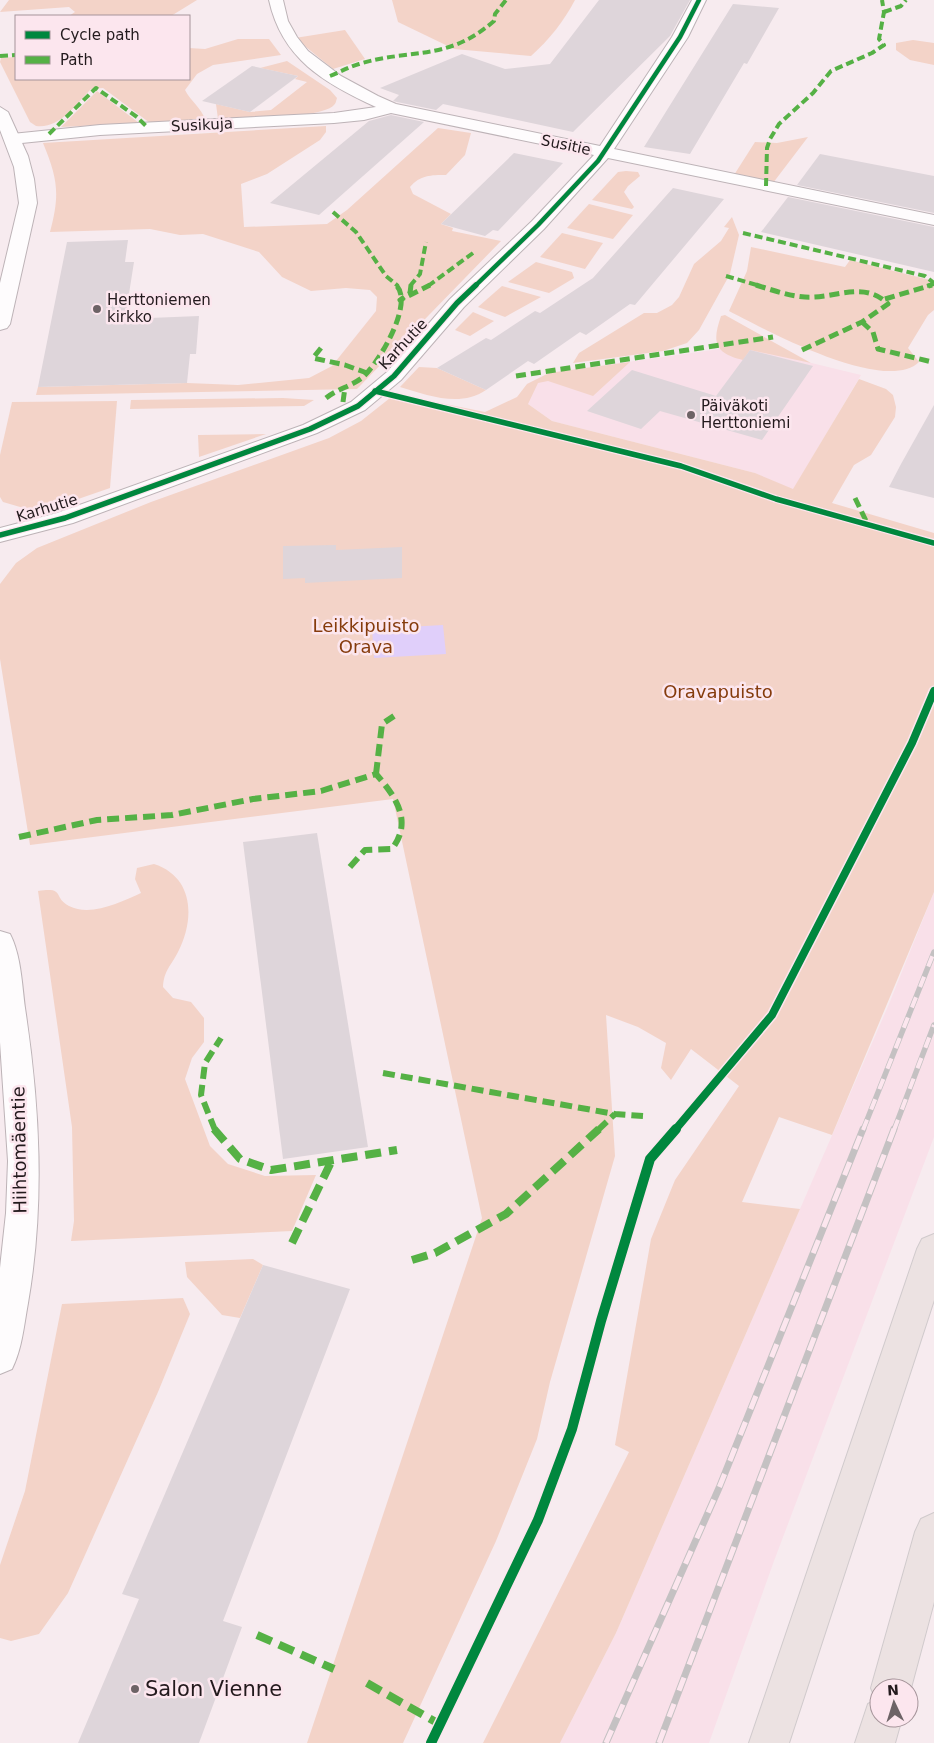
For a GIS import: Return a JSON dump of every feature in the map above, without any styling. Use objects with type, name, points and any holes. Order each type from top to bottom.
[{"type":"highway","points":[[769,1743],[934,1249]]},
{"type":"highway","points":[[894,1678],[934,1532]]},
{"type":"highway","points":[[875,1743],[879,1728]]},
{"type":"street","name":"Susitie","points":[[276,0],[278,18],[286,35],[302,53],[326,74],[340,83],[391,108],[934,220]]},
{"type":"street","name":"Karhutie","points":[[0,535],[65,518],[310,429],[358,406],[394,376],[429,338],[457,303],[555,208],[604,153],[680,37],[699,0]]},
{"type":"street","name":"Susikuja","points":[[12,139],[100,130],[342,117],[364,115],[391,108]]},
{"type":"street","points":[[0,112],[24,167],[28,184],[28,203],[0,324]]},
{"type":"street","name":"Hiihtomäentie","points":[[0,942],[12,1016],[23,1132],[23,1184],[17,1260],[0,1358]]},
{"type":"shaded area","name":"Päiväkoti Herttoniemi","points":[[741,346],[861,375],[793,490],[755,473],[552,421],[528,404],[527,384],[549,373]]},
{"type":"shaded area","points":[[443,625],[446,654],[374,658],[372,629]]},
{"type":"shaded area","points":[[934,892],[934,1137],[774,1561],[709,1743],[560,1743],[616,1633],[889,1004]]},
{"type":"green space","points":[[9,0],[197,0],[173,15],[70,15],[75,12],[69,7],[0,12]]},
{"type":"green space","points":[[392,0],[575,0],[556,30],[531,56],[454,49],[398,22]]},
{"type":"green space","points":[[345,30],[365,59],[333,69],[295,38]]},
{"type":"green space","points":[[238,39],[269,39],[281,55],[213,65],[197,74],[185,90],[205,120],[150,123],[103,88],[91,89],[60,120],[45,126],[36,126],[30,122],[0,62],[1,58],[15,57],[15,80],[190,80],[190,48],[205,49]]},
{"type":"green space","points":[[913,40],[934,43],[934,65],[910,60],[896,50],[896,43]]},
{"type":"green space","points":[[287,61],[330,90],[337,98],[336,103],[326,110],[314,113],[261,118],[218,119],[216,104],[250,112],[271,110],[307,82],[295,79],[298,76],[260,68]]},
{"type":"green space","points":[[97,91],[139,123],[61,127]]},
{"type":"green space","points":[[326,126],[326,132],[320,140],[267,174],[241,184],[244,227],[327,224],[347,210],[438,128],[471,133],[465,155],[446,175],[422,178],[414,183],[410,187],[413,194],[451,214],[441,224],[453,228],[452,231],[501,241],[357,389],[36,395],[38,387],[187,383],[238,385],[309,378],[332,366],[376,311],[377,297],[370,290],[346,288],[311,291],[282,277],[259,252],[203,234],[180,235],[150,229],[50,232],[55,208],[56,187],[52,167],[43,143]]},
{"type":"green space","points":[[808,137],[773,183],[734,175],[755,142],[777,143]]},
{"type":"green space","points":[[618,172],[638,172],[640,176],[624,192],[634,207],[632,209],[592,200]]},
{"type":"green space","points":[[589,204],[633,215],[613,239],[567,228]]},
{"type":"green space","points":[[732,217],[739,235],[730,274],[699,330],[687,343],[663,351],[573,363],[579,353],[644,313],[657,313],[672,305],[679,297],[694,264],[721,241],[729,228],[724,227]]},
{"type":"green space","points":[[562,233],[603,243],[585,269],[540,257]]},
{"type":"green space","points":[[751,247],[845,267],[850,260],[934,281],[934,310],[928,315],[908,348],[919,362],[903,370],[880,370],[853,365],[824,356],[796,344],[729,311],[747,271]]},
{"type":"green space","points":[[536,262],[572,272],[574,278],[549,293],[508,282]]},
{"type":"green space","points":[[502,286],[541,297],[505,317],[478,307]]},
{"type":"green space","points":[[473,312],[494,321],[470,336],[455,330]]},
{"type":"green space","points":[[725,315],[811,363],[750,350],[743,360],[726,354],[721,350],[716,340],[721,316]]},
{"type":"green space","points":[[630,362],[593,396],[548,381],[538,383],[528,404],[552,421],[755,473],[793,489],[859,379],[886,389],[893,395],[896,407],[895,417],[871,455],[854,465],[832,503],[934,533],[934,892],[832,1135],[779,1117],[742,1202],[800,1209],[616,1633],[560,1743],[483,1743],[629,1452],[615,1445],[651,1239],[675,1180],[739,1086],[691,1049],[671,1080],[661,1068],[666,1043],[638,1027],[606,1015],[615,1156],[550,1382],[537,1439],[496,1541],[403,1743],[307,1743],[482,1218],[393,799],[30,845],[0,659],[0,584],[16,563],[37,548],[151,502],[329,438],[361,421],[395,394],[485,412],[517,397],[527,384],[549,373]]},
{"type":"green space","points":[[419,367],[437,368],[486,390],[476,395],[454,399],[432,396],[400,387]]},
{"type":"green space","points":[[283,398],[314,400],[304,406],[130,409],[131,400]]},
{"type":"green space","points":[[117,401],[110,488],[58,506],[27,509],[3,502],[0,497],[0,455],[12,402]]},
{"type":"green space","points":[[266,434],[199,457],[198,435]]},
{"type":"green space","points":[[154,864],[167,870],[177,879],[184,889],[187,901],[187,926],[178,952],[166,972],[163,987],[173,998],[191,1002],[204,1018],[204,1042],[192,1058],[185,1079],[210,1146],[228,1164],[265,1176],[316,1175],[292,1231],[71,1241],[74,1221],[72,1127],[38,891],[52,890],[58,894],[64,903],[78,909],[87,910],[106,907],[141,893],[135,879],[137,868]]},
{"type":"green space","points":[[253,1259],[263,1265],[240,1318],[222,1315],[187,1277],[185,1262]]},
{"type":"green space","points":[[183,1298],[190,1314],[158,1392],[68,1593],[39,1634],[11,1641],[0,1638],[0,1565],[25,1491],[62,1304]]},
{"type":"building","points":[[599,0],[690,0],[670,36],[573,132],[443,104],[436,110],[397,102],[393,101],[399,95],[380,88],[462,54],[505,69],[550,64]]},
{"type":"building","points":[[733,4],[779,8],[747,64],[744,63],[690,154],[644,147]]},
{"type":"building","points":[[252,66],[298,76],[250,112],[202,101]]},
{"type":"building","points":[[391,115],[424,122],[319,215],[270,203],[369,121]]},
{"type":"building","points":[[514,153],[563,163],[498,231],[493,230],[485,236],[441,224]]},
{"type":"building","points":[[820,154],[934,176],[934,213],[797,185]]},
{"type":"building","points":[[673,188],[724,199],[635,305],[630,304],[586,335],[580,332],[534,364],[528,361],[486,390],[437,368],[486,338],[491,340],[535,311],[540,313],[593,278]]},
{"type":"building","points":[[788,197],[934,227],[934,272],[761,232]]},
{"type":"building","name":"Herttoniemen kirkko","points":[[128,240],[125,262],[134,262],[125,319],[199,316],[196,354],[190,354],[187,383],[38,387],[67,242]]},
{"type":"building","points":[[750,350],[813,366],[762,440],[660,411],[641,429],[587,411],[632,370],[716,396]]},
{"type":"building","points":[[934,405],[934,498],[889,487],[901,464]]},
{"type":"building","points":[[336,545],[336,550],[402,547],[402,578],[305,583],[305,578],[283,579],[283,546]]},
{"type":"building","points":[[317,833],[368,1147],[283,1159],[243,842]]},
{"type":"building","points":[[263,1265],[350,1289],[223,1621],[242,1627],[199,1743],[78,1743],[139,1599],[122,1594]]},
{"type":"railway","points":[[863,1130],[934,952]]},
{"type":"railway","points":[[894,1130],[934,1025]]},
{"type":"railway","points":[[606,1743],[719,1488],[863,1129]]},
{"type":"railway","points":[[659,1743],[894,1129]]},
{"type":"marked path","points":[[330,76],[360,64],[445,50],[459,44],[477,34],[494,21],[495,14],[506,0]]},
{"type":"marked path","points":[[766,186],[767,148],[779,124],[813,93],[831,71],[846,63],[867,56],[884,45],[879,39],[884,12],[882,0]]},
{"type":"marked path","points":[[884,12],[901,6],[906,0]]},
{"type":"marked path","points":[[0,56],[15,55]]},
{"type":"marked path","points":[[49,134],[96,88],[137,117],[148,128]]},
{"type":"marked path","points":[[326,398],[365,375],[390,338],[400,311],[399,287],[386,276],[356,232],[333,212]]},
{"type":"marked path","points":[[743,233],[925,276],[934,283]]},
{"type":"marked path","points":[[426,242],[426,251],[420,266],[420,274],[410,286],[410,293],[400,300],[434,283],[473,253]]},
{"type":"marked path","points":[[726,276],[779,292],[808,297],[862,291],[881,297],[888,304],[862,322],[800,351]]},
{"type":"marked path","points":[[885,299],[934,284]]},
{"type":"marked path","points":[[862,322],[873,332],[878,349],[932,362]]},
{"type":"marked path","points":[[516,376],[773,337]]},
{"type":"marked path","points":[[321,348],[313,358],[345,365],[367,373]]},
{"type":"marked path","points":[[343,402],[345,387]]},
{"type":"marked path","points":[[855,498],[868,525]]},
{"type":"marked path","points":[[376,774],[382,724],[394,716]]},
{"type":"marked path","points":[[19,837],[97,820],[172,815],[253,799],[321,791],[376,774],[400,810],[402,830],[399,840],[392,849],[365,850],[349,868]]},
{"type":"marked path","points":[[221,1038],[205,1063],[201,1095],[213,1128],[240,1159],[271,1170],[397,1150]]},
{"type":"marked path","points":[[383,1073],[615,1114],[643,1116]]},
{"type":"marked path","points":[[412,1260],[435,1253],[506,1214],[615,1114]]},
{"type":"marked path","points":[[292,1243],[332,1160]]},
{"type":"marked path","points":[[257,1635],[334,1669]]},
{"type":"marked path","points":[[367,1683],[441,1725]]},
{"type":"cycle path","points":[[0,535],[65,518],[310,429],[358,406],[394,376],[429,338],[457,303],[538,225],[598,161],[680,37],[699,0]]},
{"type":"cycle path","points":[[375,391],[413,402],[545,431],[681,466],[776,499],[934,543]]},
{"type":"cycle path","points":[[431,1743],[538,1520],[572,1429],[601,1321],[650,1159],[772,1015],[912,743],[934,691]]},
{"type":"place","name":"Herttoniemen kirkko","points":[[97,309]]},
{"type":"place","name":"Päiväkoti Herttoniemi","points":[[691,415]]},
{"type":"place","name":"Salon Vienne","points":[[135,1689]]},
{"type":"park label","name":"Leikkipuisto Orava","points":[[366,635]]},
{"type":"park label","name":"Oravapuisto","points":[[718,691]]}]
